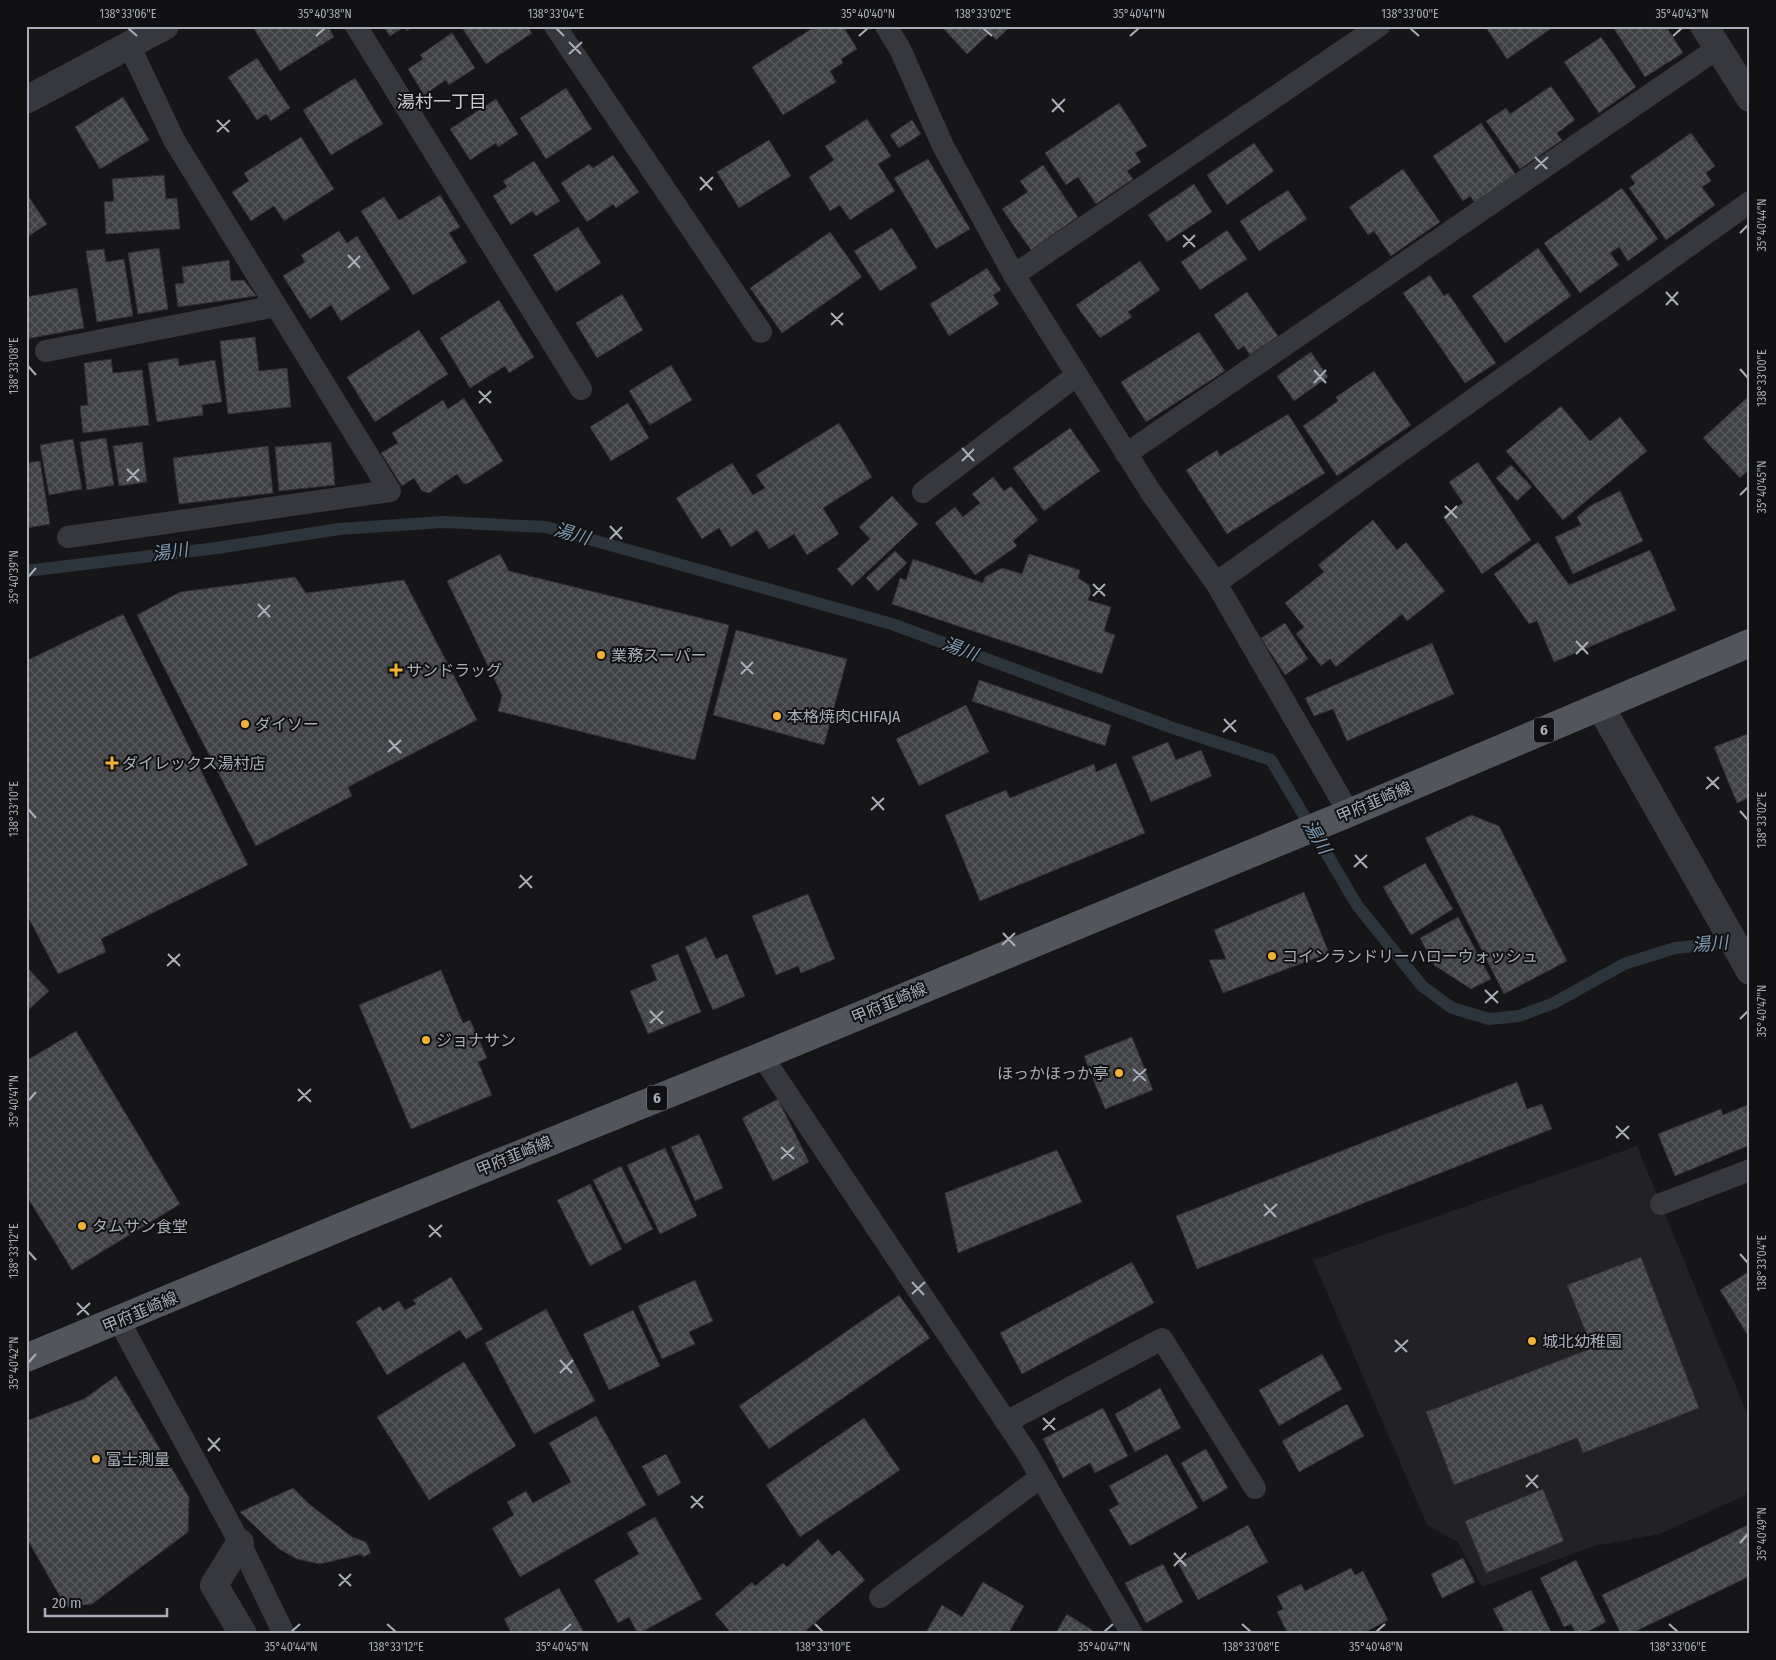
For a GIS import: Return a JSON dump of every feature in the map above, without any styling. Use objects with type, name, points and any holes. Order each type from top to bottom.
[{"type":"main road","name":"甲府韮崎線","points":[[26,1358],[1344,815],[1750,643]]},
{"type":"street","points":[[26,100],[165,26]]},
{"type":"street","points":[[1711,37],[1750,98]]},
{"type":"street","points":[[1600,706],[1749,970]]},
{"type":"street","points":[[240,1543],[214,1585],[243,1634]]},
{"type":"lane","points":[[356,26],[581,389]]},
{"type":"lane","points":[[555,26],[761,332]]},
{"type":"lane","points":[[886,26],[900,49],[943,146],[1014,275],[1150,491],[1216,583],[1344,815]]},
{"type":"lane","points":[[1014,275],[1379,26]]},
{"type":"lane","points":[[1126,454],[1711,37]]},
{"type":"lane","points":[[68,537],[390,491],[174,140],[129,45]]},
{"type":"lane","points":[[1216,583],[1750,202]]},
{"type":"lane","points":[[46,351],[276,306]]},
{"type":"lane","points":[[923,492],[1077,375]]},
{"type":"lane","points":[[762,1056],[1006,1422],[1041,1477],[1132,1634]]},
{"type":"lane","points":[[1661,1204],[1750,1170]]},
{"type":"lane","points":[[119,1321],[240,1543],[284,1634]]},
{"type":"lane","points":[[1006,1422],[1162,1339],[1255,1488]]},
{"type":"lane","points":[[880,1596],[1041,1477]]},
{"type":"shaded area","name":"城北幼稚園","points":[[1637,1146],[1750,1421],[1750,1493],[1660,1534],[1594,1546],[1482,1587],[1458,1542],[1427,1525],[1313,1260]]},
{"type":"building","points":[[328,26],[334,37],[280,71],[253,27]]},
{"type":"building","points":[[383,26],[413,26],[407,31],[404,27],[390,36]]},
{"type":"building","points":[[461,26],[527,26],[532,33],[486,64]]},
{"type":"building","points":[[816,26],[843,26],[857,49],[841,59],[843,63],[830,71],[836,82],[783,115],[752,67]]},
{"type":"building","points":[[941,26],[1011,26],[996,40],[990,33],[967,54]]},
{"type":"building","points":[[1485,26],[1555,26],[1507,59]]},
{"type":"building","points":[[1666,26],[1683,53],[1645,77],[1613,27]]},
{"type":"building","points":[[452,33],[475,68],[449,85],[446,80],[424,95],[408,69],[423,59],[420,55]]},
{"type":"building","points":[[1601,37],[1636,87],[1599,113],[1564,62]]},
{"type":"building","points":[[257,58],[290,108],[271,121],[266,114],[257,120],[228,77]]},
{"type":"building","points":[[355,78],[383,124],[331,155],[303,110]]},
{"type":"building","points":[[1551,86],[1575,120],[1557,133],[1562,140],[1520,169],[1486,121],[1506,108],[1510,114]]},
{"type":"building","points":[[566,88],[592,129],[546,159],[520,118]]},
{"type":"building","points":[[123,97],[149,140],[100,169],[75,127]]},
{"type":"building","points":[[496,99],[518,134],[498,147],[496,143],[470,160],[450,129]]},
{"type":"building","points":[[1119,103],[1147,146],[1135,153],[1141,162],[1127,171],[1133,179],[1096,204],[1078,177],[1066,185],[1045,153]]},
{"type":"building","points":[[867,119],[891,156],[878,164],[895,191],[850,220],[840,205],[830,211],[809,177],[834,160],[825,146]]},
{"type":"building","points":[[912,120],[921,134],[899,148],[890,135]]},
{"type":"building","points":[[1481,123],[1516,175],[1475,203],[1470,196],[1463,201],[1433,156]]},
{"type":"building","points":[[1691,133],[1715,166],[1706,173],[1711,181],[1702,187],[1715,205],[1666,240],[1629,188],[1635,184],[1630,176]]},
{"type":"building","points":[[301,137],[334,189],[284,221],[274,206],[251,221],[232,192],[249,181],[244,173]]},
{"type":"building","points":[[769,140],[791,176],[739,208],[717,172]]},
{"type":"building","points":[[1254,143],[1274,171],[1227,205],[1207,175]]},
{"type":"building","points":[[613,155],[639,192],[616,208],[613,204],[587,222],[561,183],[589,164],[593,168]]},
{"type":"building","points":[[928,159],[970,229],[936,249],[894,178]]},
{"type":"building","points":[[534,161],[560,201],[536,216],[532,211],[511,225],[493,196],[507,187],[503,181]]},
{"type":"building","points":[[1043,165],[1078,217],[1031,250],[1002,209],[1028,192],[1020,181]]},
{"type":"building","points":[[1403,169],[1440,222],[1391,256],[1374,231],[1368,235],[1349,207]]},
{"type":"building","points":[[164,175],[166,199],[177,198],[180,229],[106,234],[104,202],[114,201],[112,179]]},
{"type":"building","points":[[1194,184],[1212,212],[1167,242],[1148,215]]},
{"type":"building","points":[[1622,188],[1658,239],[1628,261],[1619,247],[1610,253],[1619,265],[1580,293],[1544,243]]},
{"type":"building","points":[[1288,190],[1307,219],[1259,251],[1240,221]]},
{"type":"building","points":[[26,193],[47,224],[26,238]]},
{"type":"building","points":[[440,195],[460,227],[449,233],[467,262],[413,295],[361,211],[384,197],[399,220]]},
{"type":"building","points":[[578,227],[601,263],[556,292],[533,255]]},
{"type":"building","points":[[892,228],[917,268],[880,291],[854,251]]},
{"type":"building","points":[[1227,230],[1247,259],[1200,290],[1181,262]]},
{"type":"building","points":[[339,231],[347,243],[357,236],[390,289],[341,321],[331,305],[310,319],[283,276],[305,262],[301,255]]},
{"type":"building","points":[[830,232],[862,277],[782,333],[750,288]]},
{"type":"building","points":[[159,248],[168,309],[138,314],[128,253]]},
{"type":"building","points":[[1538,248],[1571,296],[1505,343],[1472,296]]},
{"type":"building","points":[[104,249],[106,262],[124,259],[133,316],[97,322],[86,251]]},
{"type":"building","points":[[229,260],[231,281],[244,280],[256,296],[178,307],[175,284],[184,283],[182,267]]},
{"type":"building","points":[[1140,261],[1160,290],[1128,312],[1132,317],[1100,338],[1076,305]]},
{"type":"building","points":[[987,268],[1001,290],[993,295],[999,304],[949,336],[930,304]]},
{"type":"building","points":[[1430,275],[1444,296],[1448,293],[1496,363],[1465,383],[1403,293]]},
{"type":"building","points":[[77,288],[84,328],[26,339],[26,297]]},
{"type":"building","points":[[1247,292],[1278,336],[1250,355],[1244,346],[1238,350],[1214,315]]},
{"type":"building","points":[[622,294],[643,330],[597,358],[576,323]]},
{"type":"building","points":[[499,300],[534,357],[509,373],[505,366],[470,388],[440,338]]},
{"type":"building","points":[[419,330],[448,374],[375,422],[347,377]]},
{"type":"building","points":[[1199,332],[1225,371],[1146,422],[1121,382]]},
{"type":"building","points":[[255,337],[259,371],[287,368],[291,407],[228,414],[220,341]]},
{"type":"building","points":[[1311,352],[1328,377],[1294,401],[1277,376]]},
{"type":"building","points":[[178,358],[179,366],[215,360],[222,402],[202,405],[203,415],[157,422],[148,363]]},
{"type":"building","points":[[111,359],[113,373],[142,370],[149,425],[83,433],[80,406],[88,405],[84,363]]},
{"type":"building","points":[[671,365],[692,400],[650,425],[629,391]]},
{"type":"building","points":[[1374,371],[1411,425],[1337,476],[1303,426],[1338,401],[1336,397]]},
{"type":"building","points":[[1750,395],[1750,469],[1740,478],[1703,438]]},
{"type":"building","points":[[464,398],[503,461],[467,484],[463,483],[457,474],[429,493],[422,491],[414,478],[402,486],[381,453],[398,443],[392,433],[443,400],[448,409]]},
{"type":"building","points":[[628,403],[649,438],[611,461],[590,427]]},
{"type":"building","points":[[1561,406],[1590,441],[1620,417],[1647,451],[1563,520],[1506,451]]},
{"type":"building","points":[[1288,414],[1325,473],[1227,534],[1186,470],[1217,450],[1220,456]]},
{"type":"building","points":[[839,423],[872,477],[823,508],[839,534],[807,555],[794,534],[769,549],[757,530],[731,547],[719,528],[702,539],[676,498],[732,463],[753,495],[765,488],[756,475]]},
{"type":"building","points":[[1070,428],[1100,471],[1044,511],[1013,468]]},
{"type":"building","points":[[106,438],[114,485],[87,490],[80,442]]},
{"type":"building","points":[[73,439],[82,489],[49,495],[40,445]]},
{"type":"building","points":[[142,442],[147,482],[119,486],[113,446]]},
{"type":"building","points":[[331,442],[335,485],[279,491],[275,447]]},
{"type":"building","points":[[268,446],[273,493],[179,504],[173,458]]},
{"type":"building","points":[[40,461],[50,524],[26,528],[26,463]]},
{"type":"building","points":[[1478,462],[1531,540],[1482,574],[1443,517],[1463,503],[1449,482]]},
{"type":"building","points":[[1511,465],[1532,487],[1517,501],[1496,478]]},
{"type":"building","points":[[993,477],[1004,491],[1011,486],[1038,520],[1013,541],[1017,546],[975,575],[935,523],[955,507],[963,517],[980,503],[972,494]]},
{"type":"building","points":[[1620,491],[1643,541],[1573,574],[1555,537],[1581,525],[1577,517],[1590,506]]},
{"type":"building","points":[[892,496],[918,524],[852,586],[837,569],[870,539],[859,527]]},
{"type":"building","points":[[1373,520],[1397,550],[1406,542],[1445,591],[1407,621],[1402,614],[1336,667],[1330,659],[1321,666],[1296,634],[1304,627],[1285,603],[1324,572],[1318,565]]},
{"type":"building","points":[[1538,542],[1569,585],[1650,550],[1676,610],[1554,662],[1537,621],[1529,624],[1494,574]]},
{"type":"building","points":[[895,551],[907,563],[878,591],[866,578]]},
{"type":"building","points":[[500,554],[509,571],[729,625],[695,760],[498,711],[502,695],[447,581]]},
{"type":"building","points":[[1029,554],[1080,570],[1078,578],[1089,585],[1091,592],[1088,600],[1111,607],[1104,631],[1115,635],[1102,674],[892,604],[900,578],[906,580],[913,559],[983,583],[985,577],[1002,568],[1022,574]]},
{"type":"building","points":[[295,577],[306,593],[404,580],[477,720],[348,787],[352,796],[256,846],[137,615],[180,592]]},
{"type":"building","name":"ダイレックス湯村店","points":[[123,614],[248,865],[101,939],[106,952],[58,974],[26,913],[26,661]]},
{"type":"building","points":[[1285,623],[1308,659],[1285,675],[1261,638]]},
{"type":"building","points":[[736,630],[847,659],[824,745],[713,715]]},
{"type":"building","points":[[1432,643],[1454,694],[1347,741],[1333,709],[1314,716],[1305,698]]},
{"type":"building","points":[[979,680],[1111,725],[1105,746],[972,701]]},
{"type":"building","points":[[966,705],[989,752],[919,786],[896,739]]},
{"type":"building","points":[[1750,733],[1750,797],[1737,803],[1714,747]]},
{"type":"building","points":[[1168,742],[1176,760],[1201,750],[1212,776],[1151,802],[1132,757]]},
{"type":"building","points":[[1116,763],[1145,833],[980,901],[945,815],[1006,790],[1010,798],[1094,764],[1096,772]]},
{"type":"building","points":[[1471,815],[1499,826],[1567,961],[1504,994],[1425,838]]},
{"type":"building","points":[[1425,863],[1453,909],[1411,935],[1383,887]]},
{"type":"building","points":[[1304,892],[1329,953],[1223,993],[1209,960],[1226,959],[1214,930]]},
{"type":"building","points":[[808,894],[835,959],[801,973],[798,966],[776,975],[752,916]]},
{"type":"building","points":[[1458,917],[1491,979],[1471,989],[1434,965],[1420,938]]},
{"type":"building","points":[[706,937],[716,959],[727,954],[745,996],[713,1010],[685,947]]},
{"type":"building","points":[[678,954],[701,1012],[648,1034],[630,991],[657,980],[651,965]]},
{"type":"building","points":[[26,966],[49,991],[26,1012]]},
{"type":"building","name":"ジョナサン","points":[[441,970],[463,1023],[470,1020],[487,1058],[478,1062],[492,1095],[411,1129],[359,1005]]},
{"type":"building","points":[[76,1031],[180,1204],[72,1270],[26,1195],[26,1061]]},
{"type":"building","points":[[1132,1037],[1153,1090],[1105,1109],[1084,1056]]},
{"type":"building","points":[[1517,1082],[1527,1109],[1542,1104],[1552,1129],[1197,1269],[1176,1216]]},
{"type":"building","points":[[778,1099],[809,1162],[773,1181],[742,1118]]},
{"type":"building","points":[[1750,1104],[1750,1145],[1675,1176],[1658,1134],[1721,1109],[1723,1115]]},
{"type":"building","points":[[699,1134],[723,1188],[695,1201],[671,1147]]},
{"type":"building","points":[[665,1148],[697,1216],[660,1234],[627,1165]]},
{"type":"building","points":[[1057,1150],[1082,1202],[958,1253],[945,1193]]},
{"type":"building","points":[[621,1166],[653,1229],[625,1244],[593,1180]]},
{"type":"building","points":[[590,1184],[622,1249],[590,1266],[557,1200]]},
{"type":"building","points":[[1641,1257],[1699,1408],[1583,1453],[1577,1438],[1454,1485],[1426,1412],[1592,1348],[1567,1285]]},
{"type":"building","points":[[1132,1262],[1154,1303],[1022,1374],[1000,1333]]},
{"type":"building","points":[[1750,1271],[1750,1339],[1720,1290]]},
{"type":"building","points":[[451,1277],[483,1329],[466,1339],[460,1330],[387,1375],[356,1322],[380,1306],[383,1311],[399,1301],[405,1310],[416,1304],[413,1300]]},
{"type":"building","points":[[695,1280],[713,1321],[689,1332],[695,1344],[662,1359],[638,1306]]},
{"type":"building","points":[[899,1295],[930,1338],[769,1449],[739,1406]]},
{"type":"building","points":[[546,1309],[595,1401],[534,1434],[485,1343]]},
{"type":"building","points":[[633,1310],[660,1366],[609,1390],[583,1334]]},
{"type":"building","points":[[1322,1354],[1342,1389],[1279,1426],[1259,1390]]},
{"type":"building","points":[[464,1362],[516,1446],[429,1500],[377,1417]]},
{"type":"building","name":"富士測量","points":[[116,1376],[189,1497],[188,1532],[92,1604],[66,1607],[26,1537],[26,1421],[84,1399]]},
{"type":"building","points":[[1160,1388],[1181,1428],[1135,1452],[1115,1414]]},
{"type":"building","points":[[1347,1404],[1364,1436],[1299,1472],[1282,1441]]},
{"type":"building","points":[[1103,1408],[1128,1456],[1095,1473],[1090,1463],[1063,1478],[1043,1439]]},
{"type":"building","points":[[596,1416],[646,1505],[520,1577],[492,1528],[514,1515],[507,1502],[526,1491],[533,1503],[571,1482],[549,1443]]},
{"type":"building","points":[[864,1418],[900,1470],[800,1537],[766,1485]]},
{"type":"building","points":[[1206,1449],[1228,1488],[1203,1502],[1181,1463]]},
{"type":"building","points":[[666,1454],[681,1483],[658,1496],[642,1466]]},
{"type":"building","points":[[1167,1454],[1198,1508],[1130,1546],[1109,1510],[1119,1504],[1109,1486]]},
{"type":"building","points":[[293,1488],[309,1504],[352,1537],[366,1542],[371,1553],[363,1557],[362,1554],[320,1564],[297,1559],[279,1549],[240,1512]]},
{"type":"building","points":[[1543,1489],[1564,1541],[1486,1573],[1465,1521]]},
{"type":"building","points":[[655,1517],[702,1599],[638,1634],[629,1617],[618,1623],[594,1580],[639,1554],[627,1533]]},
{"type":"building","points":[[1750,1524],[1750,1576],[1630,1634],[1621,1634],[1602,1595]]},
{"type":"building","points":[[1248,1525],[1268,1562],[1198,1600],[1178,1563]]},
{"type":"building","points":[[818,1539],[832,1556],[839,1550],[865,1580],[802,1634],[732,1634],[715,1614],[752,1582],[755,1586],[783,1563],[787,1567]]},
{"type":"building","points":[[1463,1558],[1475,1582],[1442,1598],[1431,1574]]},
{"type":"building","points":[[1576,1560],[1606,1622],[1583,1634],[1576,1634],[1571,1624],[1564,1627],[1540,1578]]},
{"type":"building","points":[[1163,1564],[1183,1602],[1146,1623],[1125,1583]]},
{"type":"building","points":[[1351,1568],[1355,1575],[1363,1571],[1388,1620],[1362,1634],[1288,1634],[1277,1612],[1283,1609],[1277,1596],[1301,1584],[1305,1591]]},
{"type":"building","points":[[983,1582],[1024,1606],[1008,1634],[925,1634],[942,1605],[962,1617]]},
{"type":"building","points":[[559,1588],[585,1634],[512,1634],[504,1619]]},
{"type":"building","points":[[1531,1590],[1552,1634],[1506,1634],[1493,1609]]},
{"type":"building","points":[[1067,1614],[1098,1634],[1055,1634]]},
{"type":"waterway","name":"湯川","points":[[26,571],[217,548],[339,529],[443,522],[546,527],[892,624],[1170,727],[1271,760],[1357,905],[1422,986],[1452,1008],[1489,1019],[1519,1016],[1554,1003],[1624,964],[1675,948],[1750,941]]},
{"type":"place","name":"業務スーパー","points":[[601,655]]},
{"type":"place","name":"サンドラッグ","points":[[396,670]]},
{"type":"place","name":"本格焼肉CHIFAJA","points":[[777,716]]},
{"type":"place","name":"ダイソー","points":[[245,724]]},
{"type":"place","name":"ダイレックス湯村店","points":[[112,763]]},
{"type":"place","name":"コインランドリーハローウォッシュ","points":[[1272,956]]},
{"type":"place","name":"ジョナサン","points":[[426,1040]]},
{"type":"place","name":"ほっかほっか亭","points":[[1119,1073]]},
{"type":"place","name":"タムサン食堂","points":[[82,1226]]},
{"type":"place","name":"城北幼稚園","points":[[1532,1341]]},
{"type":"place","name":"富士測量","points":[[96,1459]]},
{"type":"district","name":"湯村一丁目","points":[[442,102]]}]
